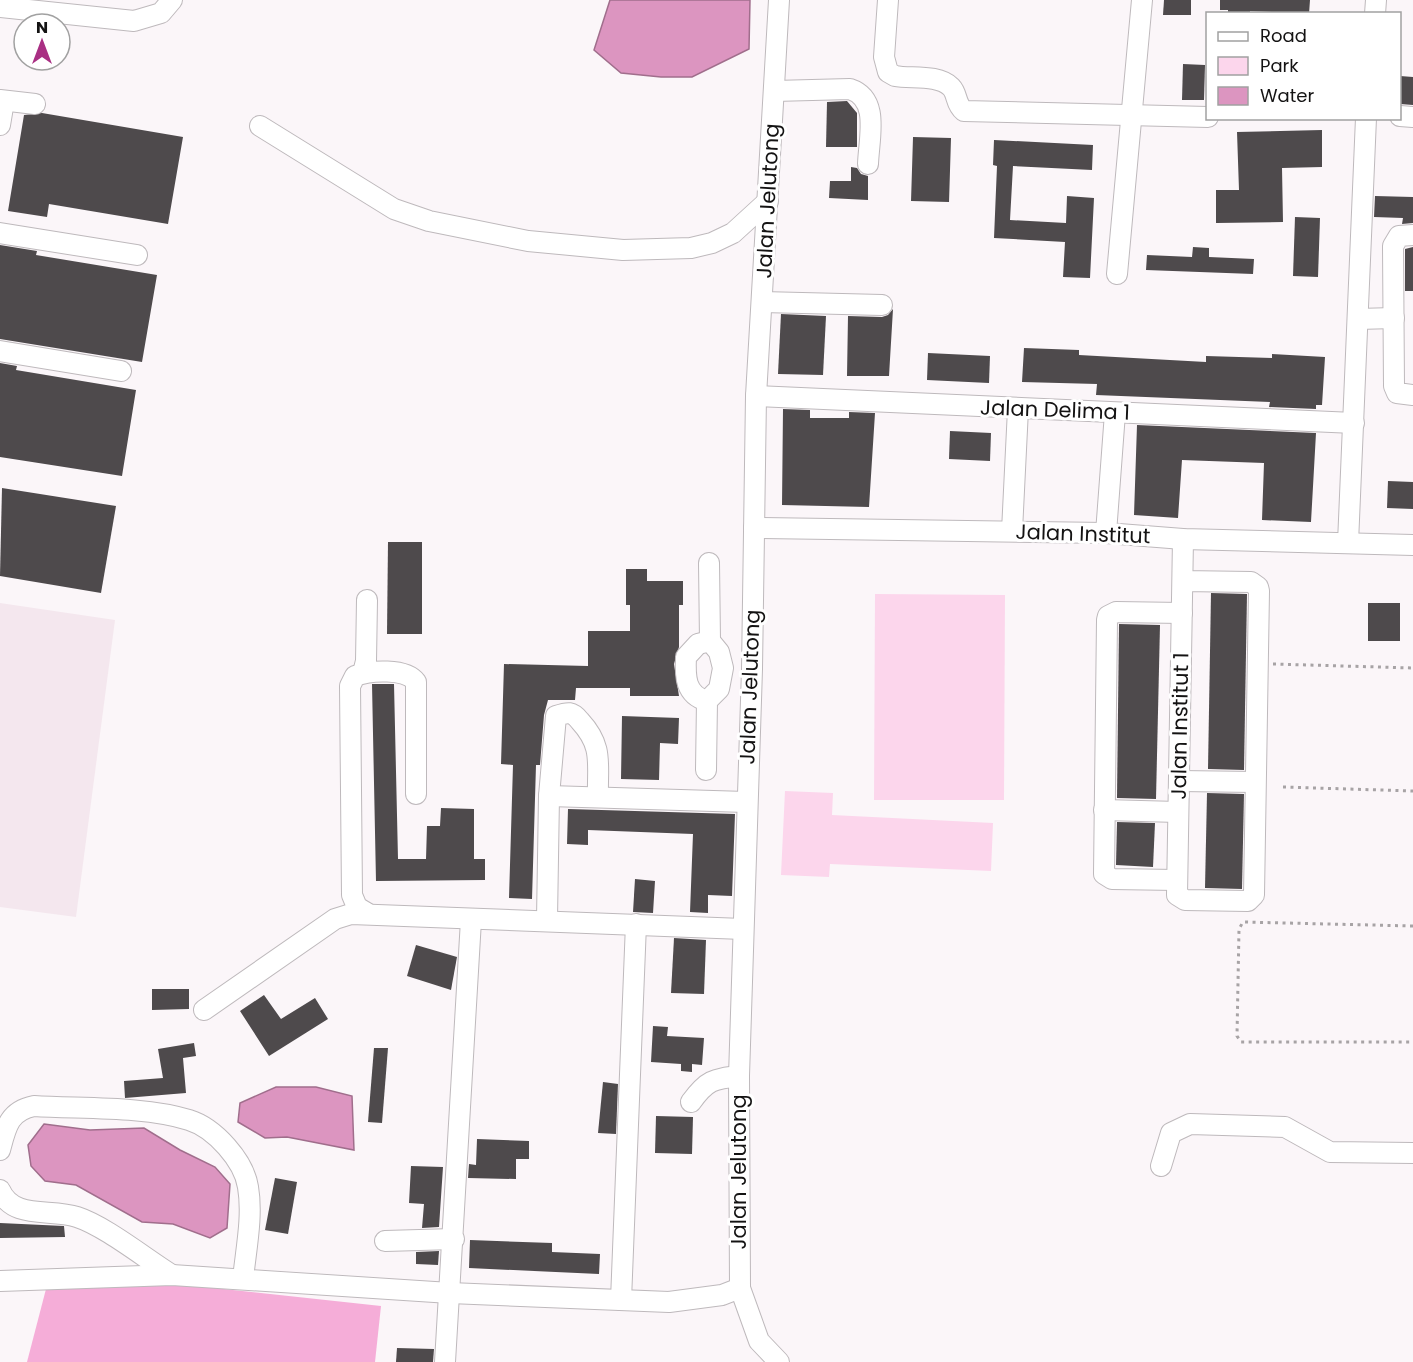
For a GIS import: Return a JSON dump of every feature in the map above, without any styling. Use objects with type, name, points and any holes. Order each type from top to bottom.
[{"type":"street","points":[[0,7],[134,21],[161,13],[172,0]]},
{"type":"street","name":"Jalan Jelutong","points":[[779,0],[756,396],[752,669],[739,1076],[740,1288],[759,1341],[779,1362]]},
{"type":"street","points":[[888,0],[884,57],[888,72],[895,76],[943,82],[954,91],[958,106],[964,111],[1206,117]]},
{"type":"street","points":[[1117,274],[1142,0]]},
{"type":"street","points":[[774,91],[850,89],[862,93],[868,100],[870,109],[868,164]]},
{"type":"street","points":[[0,125],[2,100],[35,104]]},
{"type":"street","points":[[1348,543],[1366,120]]},
{"type":"street","points":[[260,126],[394,209],[429,220],[528,241],[623,250],[691,248],[712,243],[733,233],[768,201]]},
{"type":"street","points":[[0,233],[137,255]]},
{"type":"street","points":[[1413,235],[1399,236],[1395,240],[1394,318],[1395,390],[1401,394],[1413,395]]},
{"type":"street","points":[[762,302],[882,305]]},
{"type":"street","points":[[1358,320],[1394,318]]},
{"type":"street","points":[[0,351],[121,371]]},
{"type":"street","name":"Jalan Delima 1","points":[[756,396],[1354,423]]},
{"type":"street","points":[[1012,531],[1008,488],[1018,409]]},
{"type":"street","points":[[1106,533],[1114,412]]},
{"type":"street","name":"Jalan Institut","points":[[753,528],[1106,533],[1183,539],[1413,545]]},
{"type":"street","name":"Jalan Institut 1","points":[[1176,880],[1183,539]]},
{"type":"street","points":[[706,770],[707,701],[719,689],[723,668],[719,652],[710,641],[709,563]]},
{"type":"street","points":[[1182,613],[1116,612],[1108,616],[1103,870],[1107,878],[1176,880],[1178,898],[1244,901],[1253,898],[1259,663],[1258,586],[1251,582],[1183,581]]},
{"type":"street","points":[[363,673],[366,661],[367,600]]},
{"type":"street","points":[[707,701],[700,699],[688,687],[685,678],[686,657],[698,644],[710,641]]},
{"type":"street","points":[[723,668],[752,669]]},
{"type":"street","points":[[367,913],[357,907],[352,895],[350,686],[355,676],[363,673],[400,674],[413,678],[416,682],[416,794]]},
{"type":"street","points":[[548,919],[549,796],[556,717],[570,712],[593,736],[596,743],[598,797]]},
{"type":"street","points":[[1179,781],[1255,782]]},
{"type":"street","points":[[549,796],[746,802]]},
{"type":"street","points":[[1104,810],[1178,812]]},
{"type":"street","points":[[204,1010],[335,919],[367,913],[471,920],[548,919],[743,929]]},
{"type":"street","points":[[445,1362],[471,920]]},
{"type":"street","points":[[621,1300],[636,924]]},
{"type":"street","points":[[691,1102],[701,1088],[712,1079],[739,1076]]},
{"type":"street","points":[[0,1150],[8,1119],[22,1108],[34,1106],[162,1114],[192,1120],[218,1138],[240,1165],[248,1186],[249,1212],[243,1279]]},
{"type":"street","points":[[1161,1166],[1171,1133],[1190,1124],[1285,1127],[1330,1152],[1413,1153]]},
{"type":"street","points":[[0,1190],[5,1202],[15,1209],[80,1218],[172,1275]]},
{"type":"street","points":[[385,1241],[454,1239]]},
{"type":"street","points":[[0,1281],[172,1275],[450,1293],[669,1302],[705,1298],[740,1288]]},
{"type":"path","points":[[1259,663],[1413,668]]},
{"type":"path","points":[[1283,787],[1413,791]]},
{"type":"path","points":[[1413,926],[1243,922],[1239,929],[1237,1036],[1241,1042],[1413,1042]]},
{"type":"shaded area","points":[[0,603],[115,620],[76,917],[0,907]]},
{"type":"shaded area","points":[[177,1284],[381,1306],[375,1362],[27,1362],[46,1289]]},
{"type":"green space","points":[[875,594],[1005,595],[1004,800],[874,800]]},
{"type":"green space","points":[[785,791],[833,793],[832,815],[993,823],[991,871],[830,864],[829,877],[781,875]]},
{"type":"water","points":[[610,0],[750,0],[749,49],[692,77],[621,73],[594,50]]},
{"type":"water","points":[[276,1087],[316,1087],[352,1096],[354,1150],[287,1137],[265,1138],[238,1122],[240,1103]]},
{"type":"water","points":[[44,1124],[90,1130],[144,1128],[180,1150],[215,1167],[230,1184],[227,1228],[210,1238],[173,1224],[142,1222],[76,1185],[45,1181],[31,1166],[28,1145]]},
{"type":"building","points":[[1164,0],[1191,0],[1191,15],[1163,15]]},
{"type":"building","points":[[1220,0],[1310,0],[1309,12],[1228,12],[1228,10],[1220,10]]},
{"type":"building","points":[[1183,64],[1205,65],[1204,100],[1182,100]]},
{"type":"building","points":[[1401,76],[1413,77],[1413,105],[1401,104]]},
{"type":"building","points":[[847,101],[857,113],[857,147],[826,147],[827,102]]},
{"type":"building","points":[[42,113],[183,137],[168,224],[49,204],[47,217],[8,211],[24,115]]},
{"type":"building","points":[[1322,130],[1322,167],[1282,168],[1283,222],[1216,223],[1216,190],[1239,190],[1237,132]]},
{"type":"building","points":[[913,137],[951,138],[949,202],[911,201]]},
{"type":"building","points":[[994,140],[1093,145],[1092,170],[1013,166],[1010,220],[1066,223],[1067,196],[1094,198],[1090,278],[1063,277],[1065,242],[994,238],[997,166],[993,165]]},
{"type":"building","points":[[851,167],[857,168],[861,174],[868,176],[868,200],[829,198],[830,181],[851,181]]},
{"type":"building","points":[[1375,196],[1413,197],[1413,223],[1402,224],[1403,218],[1374,217]]},
{"type":"building","points":[[1295,217],[1320,218],[1318,277],[1293,276]]},
{"type":"building","points":[[0,245],[37,251],[36,255],[157,275],[142,362],[0,339]]},
{"type":"building","points":[[1193,247],[1209,248],[1209,257],[1254,259],[1253,274],[1146,270],[1147,255],[1192,257]]},
{"type":"building","points":[[1413,247],[1413,291],[1405,291],[1405,249]]},
{"type":"building","points":[[893,309],[889,376],[847,376],[848,316],[882,317],[888,315]]},
{"type":"building","points":[[781,314],[826,316],[823,375],[778,374]]},
{"type":"building","points":[[1024,348],[1079,350],[1079,355],[1206,362],[1206,356],[1272,358],[1272,354],[1325,357],[1322,405],[1316,405],[1316,409],[1269,407],[1270,402],[1096,395],[1097,384],[1022,382]]},
{"type":"building","points":[[928,353],[990,356],[989,383],[927,380]]},
{"type":"building","points":[[0,363],[17,366],[16,370],[136,390],[122,476],[0,457]]},
{"type":"building","points":[[783,409],[810,410],[810,418],[849,418],[849,412],[875,413],[869,507],[782,505]]},
{"type":"building","points":[[1137,425],[1316,433],[1311,522],[1262,520],[1264,463],[1182,460],[1178,518],[1134,515]]},
{"type":"building","points":[[950,431],[991,433],[990,461],[949,459]]},
{"type":"building","points":[[1388,481],[1413,482],[1413,509],[1387,508]]},
{"type":"building","points":[[2,488],[116,506],[101,593],[0,576]]},
{"type":"building","points":[[388,542],[422,542],[422,634],[387,634]]},
{"type":"building","points":[[626,569],[647,569],[647,581],[683,581],[683,605],[679,605],[679,647],[674,664],[679,696],[630,696],[630,688],[576,688],[575,700],[548,700],[544,715],[540,765],[536,765],[532,899],[509,898],[513,765],[501,764],[504,664],[588,666],[588,631],[630,631],[630,605],[626,605]]},
{"type":"building","points":[[1211,593],[1247,594],[1244,770],[1208,769]]},
{"type":"building","points":[[1368,603],[1400,603],[1400,641],[1368,641]]},
{"type":"building","points":[[1119,624],[1160,625],[1156,799],[1117,798]]},
{"type":"building","points":[[372,684],[394,684],[398,859],[426,859],[427,826],[440,826],[441,808],[474,809],[474,859],[485,859],[485,880],[376,881]]},
{"type":"building","points":[[622,716],[679,718],[678,744],[660,743],[659,780],[621,779]]},
{"type":"building","points":[[1207,793],[1244,794],[1242,889],[1205,888]]},
{"type":"building","points":[[568,809],[735,814],[732,896],[708,895],[708,913],[690,912],[693,834],[588,830],[588,845],[567,844]]},
{"type":"building","points":[[1117,822],[1155,823],[1153,867],[1116,865]]},
{"type":"building","points":[[635,879],[655,881],[653,913],[633,912]]},
{"type":"building","points":[[674,938],[706,940],[704,994],[671,993]]},
{"type":"building","points":[[416,945],[457,957],[451,990],[407,976]]},
{"type":"building","points":[[152,989],[189,989],[189,1009],[152,1010]]},
{"type":"building","points":[[264,995],[281,1019],[315,998],[328,1019],[269,1056],[240,1011]]},
{"type":"building","points":[[653,1026],[668,1027],[667,1036],[704,1038],[702,1065],[692,1064],[692,1072],[681,1071],[681,1064],[651,1062]]},
{"type":"building","points":[[194,1043],[196,1056],[183,1058],[186,1093],[125,1098],[124,1081],[163,1078],[158,1049]]},
{"type":"building","points":[[374,1048],[388,1048],[382,1123],[368,1122]]},
{"type":"building","points":[[603,1082],[618,1084],[616,1134],[598,1133]]},
{"type":"building","points":[[656,1116],[693,1117],[692,1154],[655,1153]]},
{"type":"building","points":[[477,1139],[529,1141],[529,1159],[516,1159],[516,1179],[468,1178],[469,1164],[476,1165]]},
{"type":"building","points":[[411,1166],[443,1167],[439,1227],[422,1228],[424,1204],[409,1203]]},
{"type":"building","points":[[275,1178],[297,1182],[288,1234],[265,1230]]},
{"type":"building","points":[[0,1223],[64,1226],[65,1237],[0,1238]]},
{"type":"building","points":[[470,1240],[552,1243],[552,1252],[600,1254],[599,1274],[469,1268]]},
{"type":"building","points":[[439,1251],[438,1265],[416,1264],[416,1252]]},
{"type":"building","points":[[397,1348],[434,1349],[433,1362],[396,1362]]}]
